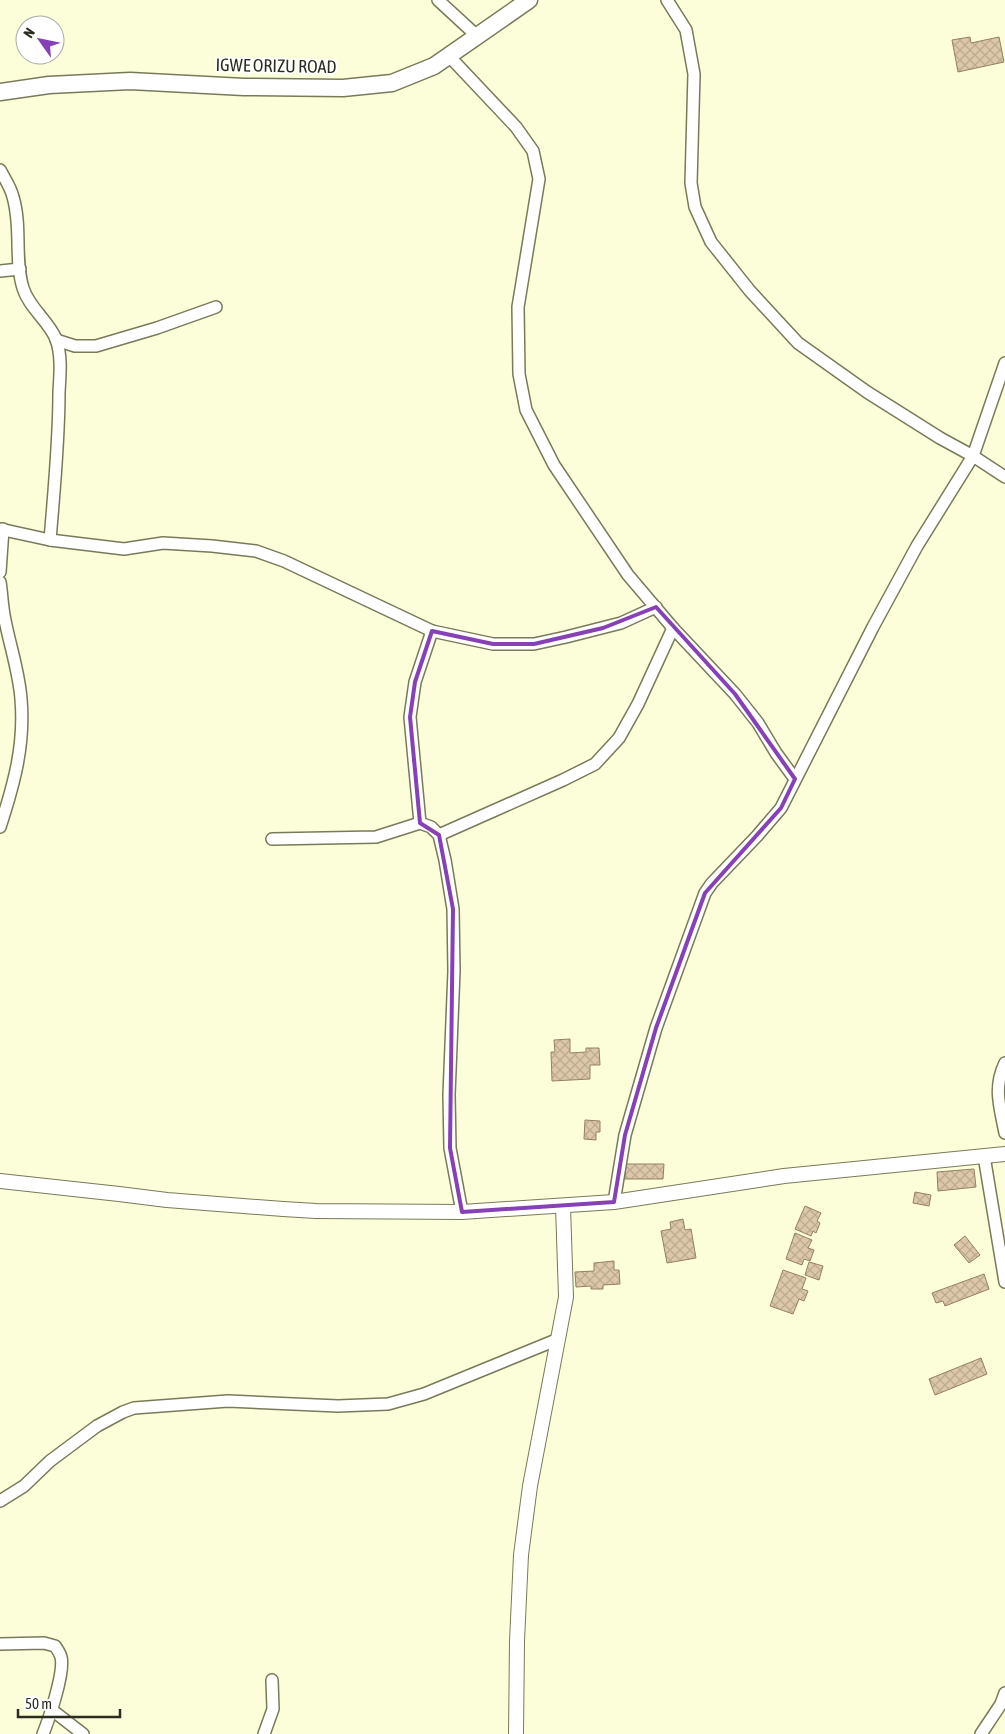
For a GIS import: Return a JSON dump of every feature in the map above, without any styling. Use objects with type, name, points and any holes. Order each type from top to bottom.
[{"type":"main road","name":"IGWE ORIZU ROAD","points":[[0,92],[49,85],[130,81],[244,88],[343,88],[392,82],[434,66],[529,0]]},
{"type":"street","points":[[438,0],[477,36]]},
{"type":"street","points":[[667,0],[686,30],[694,74],[691,183],[695,207],[711,242],[750,291],[798,343],[867,392],[1005,477]]},
{"type":"street","points":[[448,56],[516,127],[533,151],[539,178],[518,307],[519,374],[526,410],[554,465],[628,575],[673,628],[741,701],[795,779]]},
{"type":"street","points":[[0,170],[13,197],[23,289],[33,308],[49,327],[56,340],[60,358],[59,421],[50,540]]},
{"type":"street","points":[[0,271],[20,269]]},
{"type":"street","points":[[56,340],[74,346],[96,346],[157,328],[216,307]]},
{"type":"street","points":[[614,1202],[626,1135],[656,1028],[705,893],[781,808],[873,627],[917,546],[973,456],[1005,363]]},
{"type":"street","points":[[0,572],[1,529],[50,540],[124,549],[163,543],[256,551],[284,561],[432,631],[493,644],[534,644],[603,628],[656,608]]},
{"type":"street","points":[[0,582],[4,618],[18,677],[21,700],[21,735],[15,781],[0,827]]},
{"type":"street","points":[[439,835],[595,764],[619,738],[634,712],[673,628]]},
{"type":"street","points":[[420,822],[410,717],[414,682],[432,631]]},
{"type":"street","points":[[272,839],[376,837],[420,822],[431,827],[439,835],[453,909],[454,970],[449,1095],[450,1148],[462,1212]]},
{"type":"street","points":[[1005,1063],[998,1084],[998,1098],[1005,1132]]},
{"type":"street","points":[[0,1181],[167,1200],[283,1209],[462,1212],[614,1202],[784,1176],[1005,1154]]},
{"type":"street","points":[[984,1156],[1005,1282]]},
{"type":"street","points":[[516,1734],[517,1641],[521,1555],[530,1486],[556,1340],[566,1297],[562,1206]]},
{"type":"street","points":[[0,1501],[24,1486],[50,1461],[97,1426],[134,1408],[228,1401],[338,1406],[388,1404],[424,1394],[556,1340]]},
{"type":"street","points":[[0,1644],[44,1643],[56,1646],[61,1657],[61,1669],[52,1710],[43,1734]]},
{"type":"street","points":[[264,1734],[273,1709],[272,1680]]},
{"type":"street","points":[[981,1734],[1001,1704],[1005,1694]]},
{"type":"street","points":[[52,1710],[83,1734]]},
{"type":"highlighted area","points":[[656,607],[735,694],[795,779],[781,808],[705,893],[656,1028],[625,1135],[614,1202],[462,1212],[450,1148],[453,909],[439,835],[420,823],[410,717],[415,682],[432,631],[493,644],[534,644],[603,628]]},
{"type":"building","points":[[970,37],[971,43],[999,37],[1004,62],[958,72],[952,40]]},
{"type":"building","points":[[570,1039],[570,1053],[586,1052],[586,1048],[599,1048],[600,1065],[590,1065],[590,1079],[552,1081],[551,1052],[555,1052],[554,1040]]},
{"type":"building","points":[[585,1120],[600,1121],[600,1132],[596,1132],[596,1140],[584,1139]]},
{"type":"building","points":[[625,1164],[664,1164],[663,1179],[625,1179]]},
{"type":"building","points":[[974,1169],[976,1187],[938,1191],[937,1172]]},
{"type":"building","points":[[915,1192],[931,1195],[929,1206],[913,1203]]},
{"type":"building","points":[[805,1206],[821,1213],[817,1221],[820,1223],[816,1233],[813,1231],[811,1236],[795,1229]]},
{"type":"building","points":[[683,1219],[685,1230],[691,1229],[696,1258],[667,1263],[661,1231],[671,1229],[670,1222]]},
{"type":"building","points":[[795,1233],[812,1240],[808,1248],[814,1250],[810,1261],[804,1259],[802,1265],[786,1259]]},
{"type":"building","points":[[965,1236],[980,1255],[969,1263],[954,1245]]},
{"type":"building","points":[[614,1261],[614,1270],[619,1270],[620,1284],[603,1285],[603,1289],[591,1289],[591,1286],[576,1287],[575,1272],[594,1271],[594,1263]]},
{"type":"building","points":[[809,1262],[823,1266],[819,1280],[805,1275]]},
{"type":"building","points":[[783,1270],[806,1278],[802,1289],[808,1291],[804,1301],[799,1299],[793,1314],[770,1306]]},
{"type":"building","points":[[984,1274],[989,1289],[945,1306],[943,1301],[936,1303],[932,1293]]},
{"type":"building","points":[[981,1358],[987,1374],[935,1395],[929,1379]]}]
